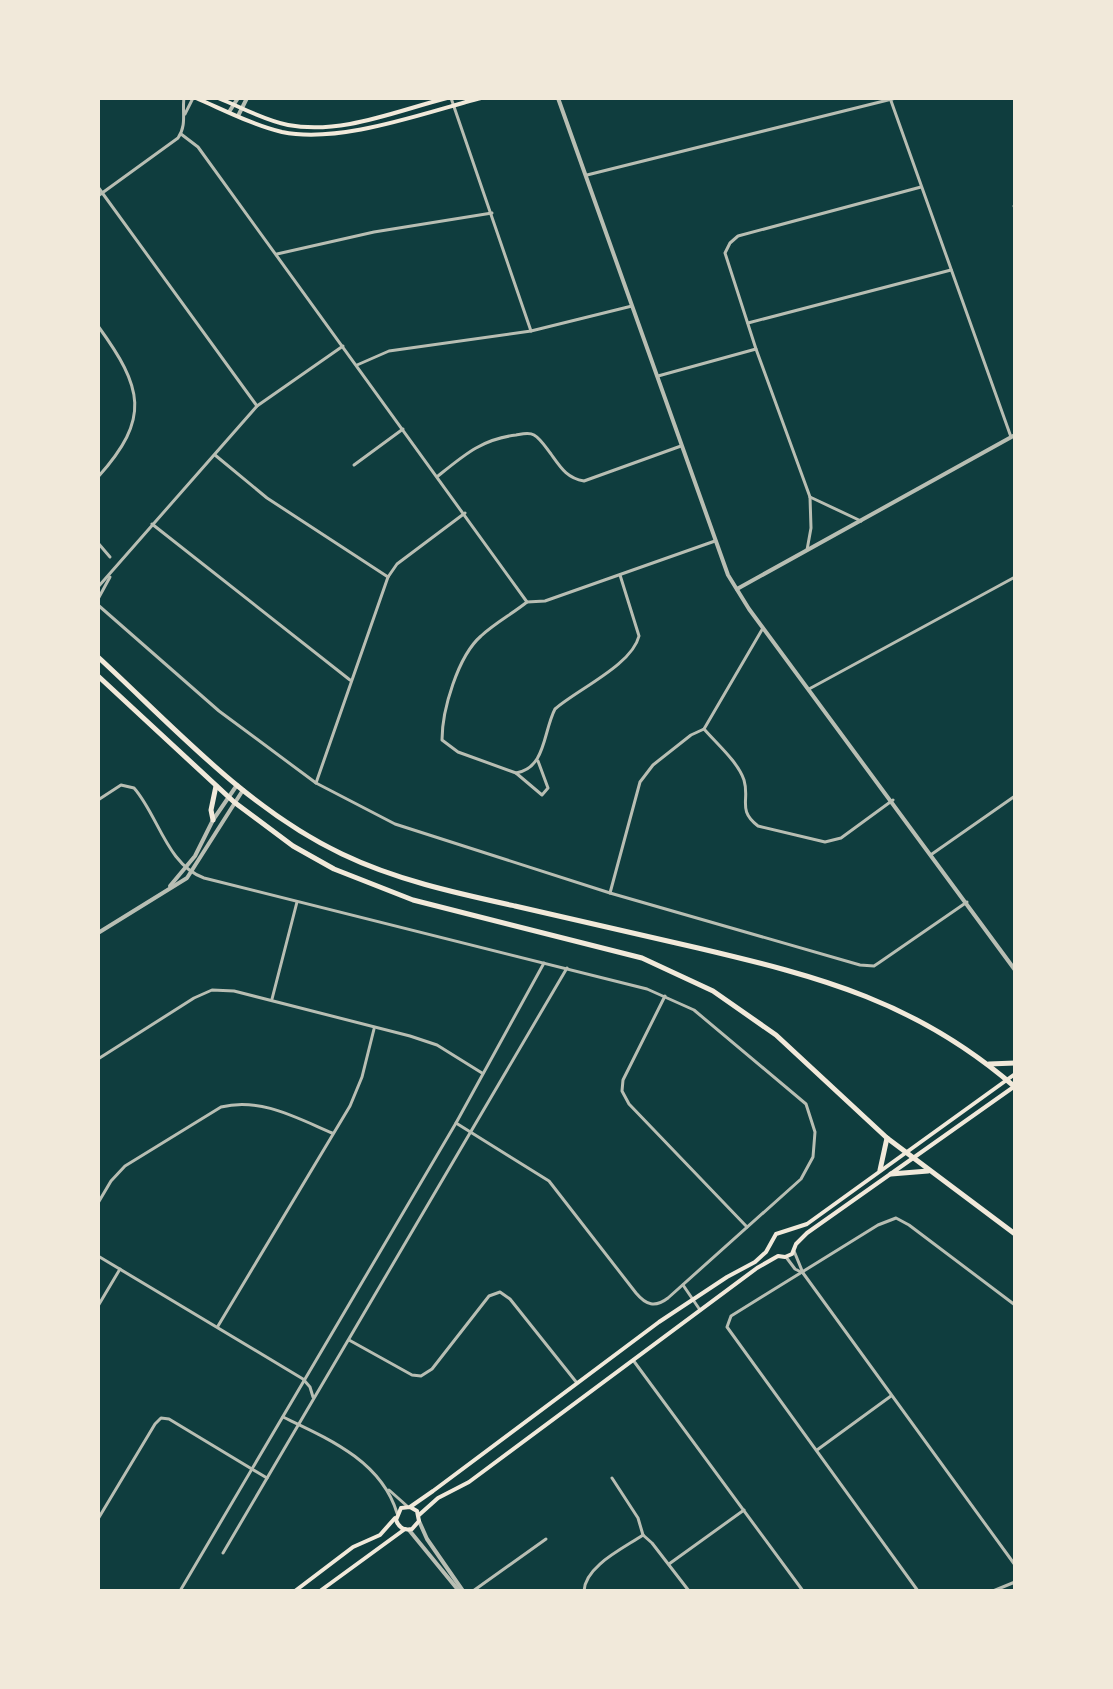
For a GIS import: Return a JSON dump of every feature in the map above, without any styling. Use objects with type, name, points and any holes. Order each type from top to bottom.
[{"type":"highway","points":[[98,657],[243,790],[281,819],[323,844],[388,872],[468,896],[774,965],[831,982],[921,1021],[1015,1086]]},
{"type":"highway","points":[[98,676],[228,797],[311,857],[373,886],[413,900],[616,950],[691,979],[736,1005],[776,1035],[887,1138],[1015,1234]]},
{"type":"highway","points":[[213,820],[211,810],[216,786]]},
{"type":"highway","points":[[988,1065],[1015,1063]]},
{"type":"highway","points":[[880,1170],[887,1138]]},
{"type":"highway","points":[[891,1174],[929,1171]]},
{"type":"main road","points":[[195,98],[285,132],[326,135],[481,98]]},
{"type":"main road","points":[[218,98],[285,125],[323,128],[449,98]]},
{"type":"main road","points":[[295,1591],[353,1547],[380,1535],[396,1515],[693,1300],[755,1262],[776,1234],[807,1224],[1015,1074]]},
{"type":"main road","points":[[771,1244],[778,1256],[785,1257],[794,1251],[796,1244],[807,1233],[1015,1086]]},
{"type":"main road","points":[[786,1232],[792,1235],[796,1244]]},
{"type":"main road","points":[[320,1591],[407,1530],[438,1498],[469,1482],[757,1268],[778,1256]]},
{"type":"main road","points":[[408,1506],[419,1518]]},
{"type":"main road","points":[[396,1515],[397,1523],[407,1530]]},
{"type":"street","points":[[184,98],[182,108],[185,114]]},
{"type":"street","points":[[100,194],[171,145],[181,134],[185,114],[195,98]]},
{"type":"street","points":[[229,112],[238,98]]},
{"type":"street","points":[[238,116],[247,98]]},
{"type":"street","points":[[449,98],[531,331]]},
{"type":"street","points":[[587,175],[896,98]]},
{"type":"street","points":[[560,99],[715,541],[737,589],[1015,970]]},
{"type":"street","points":[[737,589],[1013,436],[890,99]]},
{"type":"street","points":[[181,134],[194,142],[277,254],[527,602]]},
{"type":"street","points":[[98,187],[100,194],[257,406]]},
{"type":"street","points":[[807,550],[811,528],[810,497],[725,253],[738,236],[921,187]]},
{"type":"street","points":[[277,254],[374,232],[492,213]]},
{"type":"street","points":[[748,323],[951,270]]},
{"type":"street","points":[[357,365],[389,351],[531,331],[632,306]]},
{"type":"street","points":[[98,326],[125,368],[134,395],[135,422],[112,461],[98,477]]},
{"type":"street","points":[[98,587],[257,406],[343,346]]},
{"type":"street","points":[[658,376],[756,349]]},
{"type":"street","points":[[354,465],[403,429]]},
{"type":"street","points":[[438,476],[494,437],[524,433],[539,439],[564,472],[573,479],[584,481],[681,446]]},
{"type":"street","points":[[214,454],[267,498],[388,577]]},
{"type":"street","points":[[810,497],[861,521]]},
{"type":"street","points":[[316,783],[388,577],[397,564],[465,513]]},
{"type":"street","points":[[152,524],[350,680]]},
{"type":"street","points":[[538,760],[548,788],[542,795],[516,773],[458,752],[442,740],[442,718],[466,653],[480,636],[527,602],[545,601],[715,541]]},
{"type":"street","points":[[98,543],[110,557]]},
{"type":"street","points":[[98,599],[111,574]]},
{"type":"street","points":[[516,773],[526,771],[538,760],[548,721],[555,709],[622,661],[637,645],[639,636],[620,575]]},
{"type":"street","points":[[809,689],[1015,577]]},
{"type":"street","points":[[98,605],[219,711],[316,783],[395,824],[610,893],[860,965],[874,966],[967,902]]},
{"type":"street","points":[[610,893],[640,782],[653,765],[691,735],[704,729],[763,628]]},
{"type":"street","points":[[704,729],[741,773],[745,784],[744,810],[749,820],[758,826],[825,842],[841,838],[893,800]]},
{"type":"street","points":[[98,800],[121,785],[134,788],[175,854],[189,870],[216,882],[567,968],[665,996],[694,1010],[806,1104],[815,1132],[813,1157],[801,1179],[659,1304],[644,1302],[555,1187],[540,1173],[456,1123]]},
{"type":"street","points":[[189,870],[213,820],[237,785]]},
{"type":"street","points":[[98,933],[168,888],[189,870],[243,790]]},
{"type":"street","points":[[932,854],[1015,796]]},
{"type":"street","points":[[272,1001],[297,902]]},
{"type":"street","points":[[180,1591],[456,1123],[544,963]]},
{"type":"street","points":[[223,1553],[567,968]]},
{"type":"street","points":[[98,1059],[194,998],[212,990],[234,991],[437,1045],[482,1073]]},
{"type":"street","points":[[665,996],[623,1080],[622,1091],[629,1104],[747,1227]]},
{"type":"street","points":[[218,1326],[350,1106],[362,1077],[374,1029]]},
{"type":"street","points":[[98,1203],[111,1181],[125,1166],[221,1107],[239,1102],[283,1111],[333,1134]]},
{"type":"street","points":[[918,1591],[727,1327],[731,1316],[878,1225],[896,1218],[1015,1305]]},
{"type":"street","points":[[794,1251],[803,1273],[1015,1565]]},
{"type":"street","points":[[98,1256],[303,1379],[310,1387],[313,1400]]},
{"type":"street","points":[[785,1257],[803,1273]]},
{"type":"street","points":[[98,1306],[120,1269]]},
{"type":"street","points":[[683,1285],[700,1310]]},
{"type":"street","points":[[349,1340],[412,1375],[421,1376],[432,1369],[489,1296],[500,1292],[510,1299],[577,1383]]},
{"type":"street","points":[[633,1360],[803,1591]]},
{"type":"street","points":[[817,1450],[891,1396]]},
{"type":"street","points":[[283,1417],[356,1458],[408,1506]]},
{"type":"street","points":[[98,1519],[161,1418],[169,1419],[267,1478]]},
{"type":"street","points":[[612,1478],[638,1518],[643,1535],[689,1591]]},
{"type":"street","points":[[389,1490],[396,1515]]},
{"type":"street","points":[[669,1564],[744,1510]]},
{"type":"street","points":[[419,1518],[427,1539],[461,1591]]},
{"type":"street","points":[[407,1530],[461,1591]]},
{"type":"street","points":[[584,1591],[585,1582],[594,1570],[643,1535]]},
{"type":"street","points":[[473,1591],[546,1539]]},
{"type":"street","points":[[993,1591],[1015,1582]]}]
